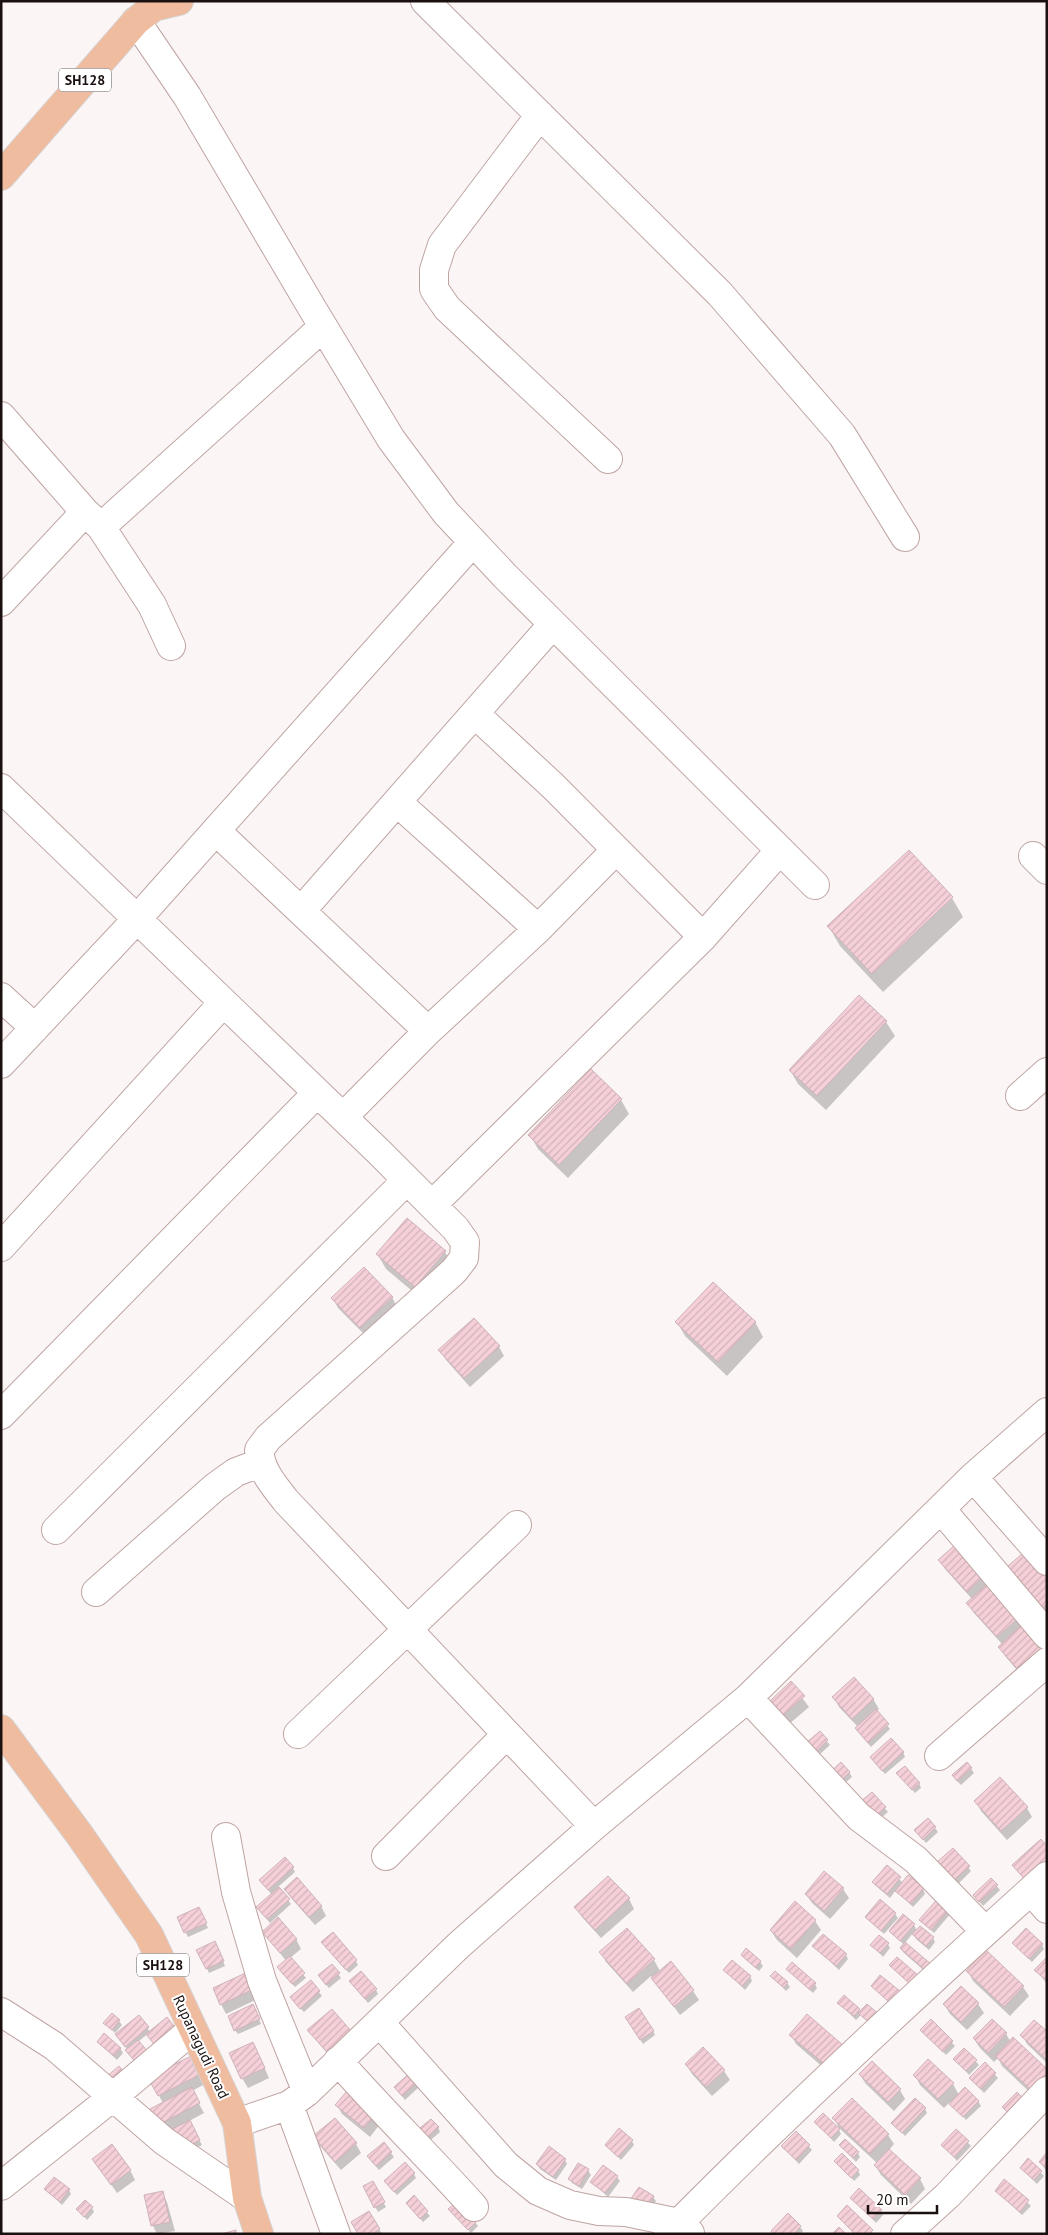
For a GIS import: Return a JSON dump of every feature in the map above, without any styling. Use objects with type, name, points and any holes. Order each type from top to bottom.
[{"type":"main road","name":"SH128","points":[[1,176],[152,8]]},
{"type":"main road","name":"Rupanagudi Road","points":[[1,1729],[79,1834],[149,1934],[192,2030],[237,2123],[247,2198],[259,2234]]},
{"type":"street","points":[[425,1],[720,294],[842,435],[905,537]]},
{"type":"street","points":[[152,8],[187,96],[392,439],[446,514],[553,624],[815,885]]},
{"type":"street","points":[[540,115],[442,245],[434,270],[434,289],[447,308],[608,458]]},
{"type":"street","points":[[1,602],[93,519],[324,328]]},
{"type":"street","points":[[1,416],[93,519],[152,605],[171,646]]},
{"type":"street","points":[[1,1064],[137,919],[473,542]]},
{"type":"street","points":[[301,911],[553,624]]},
{"type":"street","points":[[474,714],[553,786],[704,937]]},
{"type":"street","points":[[1,788],[343,1117],[455,1228],[465,1242],[464,1258],[454,1271],[268,1438],[259,1450],[260,1463],[286,1501],[594,1826]]},
{"type":"street","points":[[397,802],[538,929]]},
{"type":"street","points":[[216,831],[428,1031]]},
{"type":"street","points":[[343,1117],[428,1031],[538,929],[616,850]]},
{"type":"street","points":[[432,1205],[704,937],[780,850]]},
{"type":"street","points":[[1,997],[35,1028]]},
{"type":"street","points":[[1,1247],[223,1002]]},
{"type":"street","points":[[1020,1096],[1047,1072]]},
{"type":"street","points":[[1,1415],[317,1094]]},
{"type":"street","points":[[56,1530],[406,1181]]},
{"type":"street","points":[[237,2123],[298,2098],[380,2024],[459,1945],[594,1826],[748,1698],[973,1477],[1047,1412]]},
{"type":"street","points":[[96,1592],[214,1487],[236,1472],[260,1463]]},
{"type":"street","points":[[973,1477],[1047,1560]]},
{"type":"street","points":[[941,1508],[1047,1634]]},
{"type":"street","points":[[298,1734],[517,1525]]},
{"type":"street","points":[[940,1756],[1047,1662]]},
{"type":"street","points":[[748,1698],[859,1817],[916,1860],[985,1931]]},
{"type":"street","points":[[386,1856],[506,1735]]},
{"type":"street","points":[[226,1836],[236,1892],[298,2098],[336,2234]]},
{"type":"street","points":[[380,2024],[506,2165],[538,2191],[570,2205],[599,2211],[626,2212],[679,2230],[803,2101],[985,1931],[1041,1892]]},
{"type":"street","points":[[1,2012],[54,2046],[164,2141],[247,2198]]},
{"type":"street","points":[[1,2186],[114,2096],[192,2030]]},
{"type":"street","points":[[338,2061],[379,2108],[425,2153],[474,2207]]},
{"type":"street","points":[[905,2234],[948,2195],[1047,2091]]},
{"type":"building","points":[[909,850],[953,897],[872,974],[827,926]]},
{"type":"building","points":[[859,995],[887,1021],[817,1096],[789,1070]]},
{"type":"building","points":[[591,1069],[622,1099],[559,1165],[528,1135]]},
{"type":"building","points":[[407,1218],[446,1251],[415,1287],[376,1254]]},
{"type":"building","points":[[364,1267],[393,1297],[360,1328],[331,1298]]},
{"type":"building","points":[[713,1282],[756,1322],[718,1362],[675,1322]]},
{"type":"building","points":[[474,1318],[500,1346],[464,1378],[438,1350]]},
{"type":"building","points":[[956,1544],[985,1575],[967,1592],[938,1560]]},
{"type":"building","points":[[1023,1553],[1047,1579],[1047,1604],[1036,1613],[1000,1573]]},
{"type":"building","points":[[990,1582],[1021,1616],[997,1637],[966,1603]]},
{"type":"building","points":[[1023,1624],[1047,1650],[1023,1675],[998,1647]]},
{"type":"building","points":[[854,1677],[874,1699],[852,1719],[832,1697]]},
{"type":"building","points":[[791,1681],[805,1696],[782,1716],[769,1702]]},
{"type":"building","points":[[876,1709],[889,1724],[868,1743],[855,1728]]},
{"type":"building","points":[[820,1731],[828,1740],[815,1753],[806,1743]]},
{"type":"building","points":[[891,1738],[904,1752],[882,1771],[870,1757]]},
{"type":"building","points":[[841,1762],[850,1772],[836,1785],[827,1775]]},
{"type":"building","points":[[967,1762],[972,1768],[957,1781],[952,1775]]},
{"type":"building","points":[[905,1766],[920,1783],[912,1790],[896,1773]]},
{"type":"building","points":[[1000,1777],[1028,1807],[1001,1831],[974,1801]]},
{"type":"building","points":[[872,1792],[886,1807],[873,1819],[859,1803]]},
{"type":"building","points":[[928,1818],[936,1827],[923,1840],[914,1830]]},
{"type":"building","points":[[1041,1839],[1047,1846],[1047,1867],[1028,1883],[1012,1865]]},
{"type":"building","points":[[953,1848],[970,1866],[953,1881],[937,1862]]},
{"type":"building","points":[[285,1857],[294,1867],[268,1890],[259,1880]]},
{"type":"building","points":[[887,1865],[901,1877],[887,1894],[872,1882]]},
{"type":"building","points":[[824,1871],[844,1888],[824,1911],[805,1894]]},
{"type":"building","points":[[908,1875],[924,1888],[911,1904],[895,1891]]},
{"type":"building","points":[[608,1876],[630,1898],[595,1930],[574,1907]]},
{"type":"building","points":[[297,1877],[322,1906],[309,1917],[284,1889]]},
{"type":"building","points":[[991,1878],[998,1885],[979,1902],[973,1895]]},
{"type":"building","points":[[279,1887],[290,1899],[267,1919],[256,1907]]},
{"type":"building","points":[[939,1897],[951,1907],[931,1930],[919,1920]]},
{"type":"building","points":[[880,1899],[896,1913],[881,1931],[865,1917]]},
{"type":"building","points":[[795,1901],[816,1920],[791,1949],[770,1930]]},
{"type":"building","points":[[199,1907],[207,1923],[184,1933],[177,1917]]},
{"type":"building","points":[[903,1914],[915,1924],[900,1941],[889,1931]]},
{"type":"building","points":[[278,1917],[297,1939],[280,1953],[262,1932]]},
{"type":"building","points":[[920,1926],[934,1937],[926,1946],[912,1934]]},
{"type":"building","points":[[627,1928],[655,1959],[627,1984],[599,1952]]},
{"type":"building","points":[[1026,1928],[1043,1944],[1029,1959],[1012,1943]]},
{"type":"building","points":[[333,1932],[357,1960],[346,1970],[321,1942]]},
{"type":"building","points":[[823,1934],[847,1954],[836,1966],[812,1946]]},
{"type":"building","points":[[879,1935],[889,1943],[880,1953],[870,1945]]},
{"type":"building","points":[[215,1941],[224,1961],[206,1969],[196,1950]]},
{"type":"building","points":[[905,1942],[931,1964],[925,1970],[900,1948]]},
{"type":"building","points":[[746,1948],[761,1961],[756,1968],[741,1955]]},
{"type":"building","points":[[986,1950],[1024,1986],[1004,2007],[966,1971]]},
{"type":"building","points":[[290,1956],[305,1973],[292,1984],[277,1967]]},
{"type":"building","points":[[897,1957],[919,1976],[911,1985],[889,1965]]},
{"type":"building","points":[[1047,1957],[1047,1981],[1034,1970]]},
{"type":"building","points":[[732,1960],[751,1976],[742,1986],[723,1970]]},
{"type":"building","points":[[671,1961],[694,1990],[674,2007],[651,1978]]},
{"type":"building","points":[[792,1962],[816,1983],[810,1990],[786,1969]]},
{"type":"building","points":[[332,1964],[340,1973],[326,1985],[318,1975]]},
{"type":"building","points":[[252,1970],[260,1986],[220,2005],[213,1988]]},
{"type":"building","points":[[361,1971],[377,1989],[365,1999],[349,1981]]},
{"type":"building","points":[[775,1971],[788,1982],[784,1988],[770,1976]]},
{"type":"building","points":[[880,1975],[900,1991],[890,2003],[871,1986]]},
{"type":"building","points":[[311,1980],[320,1991],[300,2009],[290,1997]]},
{"type":"building","points":[[961,1986],[979,2003],[961,2022],[943,2004]]},
{"type":"building","points":[[844,1995],[860,2009],[854,2016],[837,2003]]},
{"type":"building","points":[[253,2004],[260,2019],[234,2031],[228,2016]]},
{"type":"building","points":[[867,2004],[880,2015],[872,2025],[858,2013]]},
{"type":"building","points":[[639,2008],[654,2031],[640,2040],[625,2017]]},
{"type":"building","points":[[332,2009],[352,2032],[328,2053],[307,2030]]},
{"type":"building","points":[[112,2013],[120,2020],[112,2030],[103,2023]]},
{"type":"building","points":[[807,2014],[844,2046],[827,2066],[789,2035]]},
{"type":"building","points":[[139,2015],[149,2027],[125,2047],[115,2034]]},
{"type":"building","points":[[167,2017],[177,2030],[156,2047],[146,2034]]},
{"type":"building","points":[[931,2019],[953,2041],[943,2052],[920,2030]]},
{"type":"building","points":[[992,2019],[1007,2033],[988,2053],[973,2038]]},
{"type":"building","points":[[1034,2020],[1047,2031],[1047,2060],[1020,2035]]},
{"type":"building","points":[[104,2033],[121,2048],[114,2056],[97,2042]]},
{"type":"building","points":[[1013,2037],[1047,2069],[1047,2074],[1031,2090],[995,2056]]},
{"type":"building","points":[[138,2040],[150,2054],[138,2065],[125,2050]]},
{"type":"building","points":[[253,2042],[265,2068],[241,2079],[229,2053]]},
{"type":"building","points":[[703,2047],[725,2070],[706,2087],[685,2064]]},
{"type":"building","points":[[964,2048],[977,2060],[966,2071],[953,2059]]},
{"type":"building","points":[[191,2056],[201,2074],[158,2096],[148,2078]]},
{"type":"building","points":[[928,2059],[954,2083],[938,2099],[913,2075]]},
{"type":"building","points":[[872,2061],[901,2089],[888,2102],[859,2074]]},
{"type":"building","points":[[985,2062],[996,2073],[981,2089],[969,2078]]},
{"type":"building","points":[[119,2066],[126,2075],[113,2086],[106,2077]]},
{"type":"building","points":[[411,2072],[419,2081],[402,2096],[394,2087]]},
{"type":"building","points":[[192,2087],[200,2103],[158,2125],[150,2109]]},
{"type":"building","points":[[965,2087],[979,2101],[963,2117],[949,2104]]},
{"type":"building","points":[[347,2091],[376,2114],[364,2128],[335,2105]]},
{"type":"building","points":[[1017,2092],[1027,2102],[1013,2117],[1002,2107]]},
{"type":"building","points":[[852,2098],[889,2134],[870,2154],[832,2118]]},
{"type":"building","points":[[915,2098],[926,2108],[902,2133],[891,2123]]},
{"type":"building","points":[[823,2113],[840,2129],[831,2138],[814,2122]]},
{"type":"building","points":[[335,2118],[357,2143],[335,2162],[313,2136]]},
{"type":"building","points":[[431,2119],[439,2127],[423,2141],[415,2132]]},
{"type":"building","points":[[190,2120],[200,2140],[181,2150],[170,2130]]},
{"type":"building","points":[[619,2128],[633,2140],[618,2157],[605,2145]]},
{"type":"building","points":[[956,2129],[969,2141],[954,2157],[941,2145]]},
{"type":"building","points":[[796,2131],[810,2145],[796,2160],[781,2146]]},
{"type":"building","points":[[845,2139],[859,2152],[853,2158],[839,2145]]},
{"type":"building","points":[[384,2142],[392,2152],[376,2166],[367,2156]]},
{"type":"building","points":[[112,2144],[131,2170],[111,2185],[92,2159]]},
{"type":"building","points":[[549,2146],[566,2159],[553,2177],[536,2164]]},
{"type":"building","points":[[889,2149],[921,2178],[905,2195],[874,2165]]},
{"type":"building","points":[[1047,2152],[1047,2168],[1039,2162]]},
{"type":"building","points":[[842,2153],[859,2170],[851,2178],[834,2161]]},
{"type":"building","points":[[1028,2158],[1042,2171],[1034,2180],[1020,2168]]},
{"type":"building","points":[[405,2162],[415,2173],[394,2192],[384,2181]]},
{"type":"building","points":[[578,2163],[589,2169],[579,2186],[568,2179]]},
{"type":"building","points":[[603,2165],[618,2176],[605,2193],[590,2182]]},
{"type":"building","points":[[54,2177],[70,2189],[60,2202],[44,2189]]},
{"type":"building","points":[[1004,2179],[1029,2200],[1020,2212],[995,2191]]},
{"type":"building","points":[[373,2181],[385,2202],[374,2208],[363,2186]]},
{"type":"building","points":[[639,2187],[654,2196],[646,2209],[630,2200]]},
{"type":"building","points":[[859,2188],[882,2210],[873,2219],[850,2198]]},
{"type":"building","points":[[163,2191],[170,2222],[151,2226],[144,2195]]},
{"type":"building","points":[[414,2195],[428,2211],[420,2219],[406,2203]]},
{"type":"building","points":[[85,2200],[93,2207],[84,2217],[76,2209]]},
{"type":"building","points":[[458,2201],[477,2221],[468,2230],[448,2209]]},
{"type":"building","points":[[847,2205],[873,2230],[869,2234],[855,2234],[837,2216]]},
{"type":"building","points":[[369,2211],[380,2229],[372,2234],[358,2234],[351,2222]]},
{"type":"building","points":[[788,2213],[801,2226],[794,2234],[774,2234],[771,2231]]},
{"type":"building","points":[[839,2227],[846,2234],[832,2234]]},
{"type":"building","points":[[236,2230],[236,2234],[221,2234]]}]
